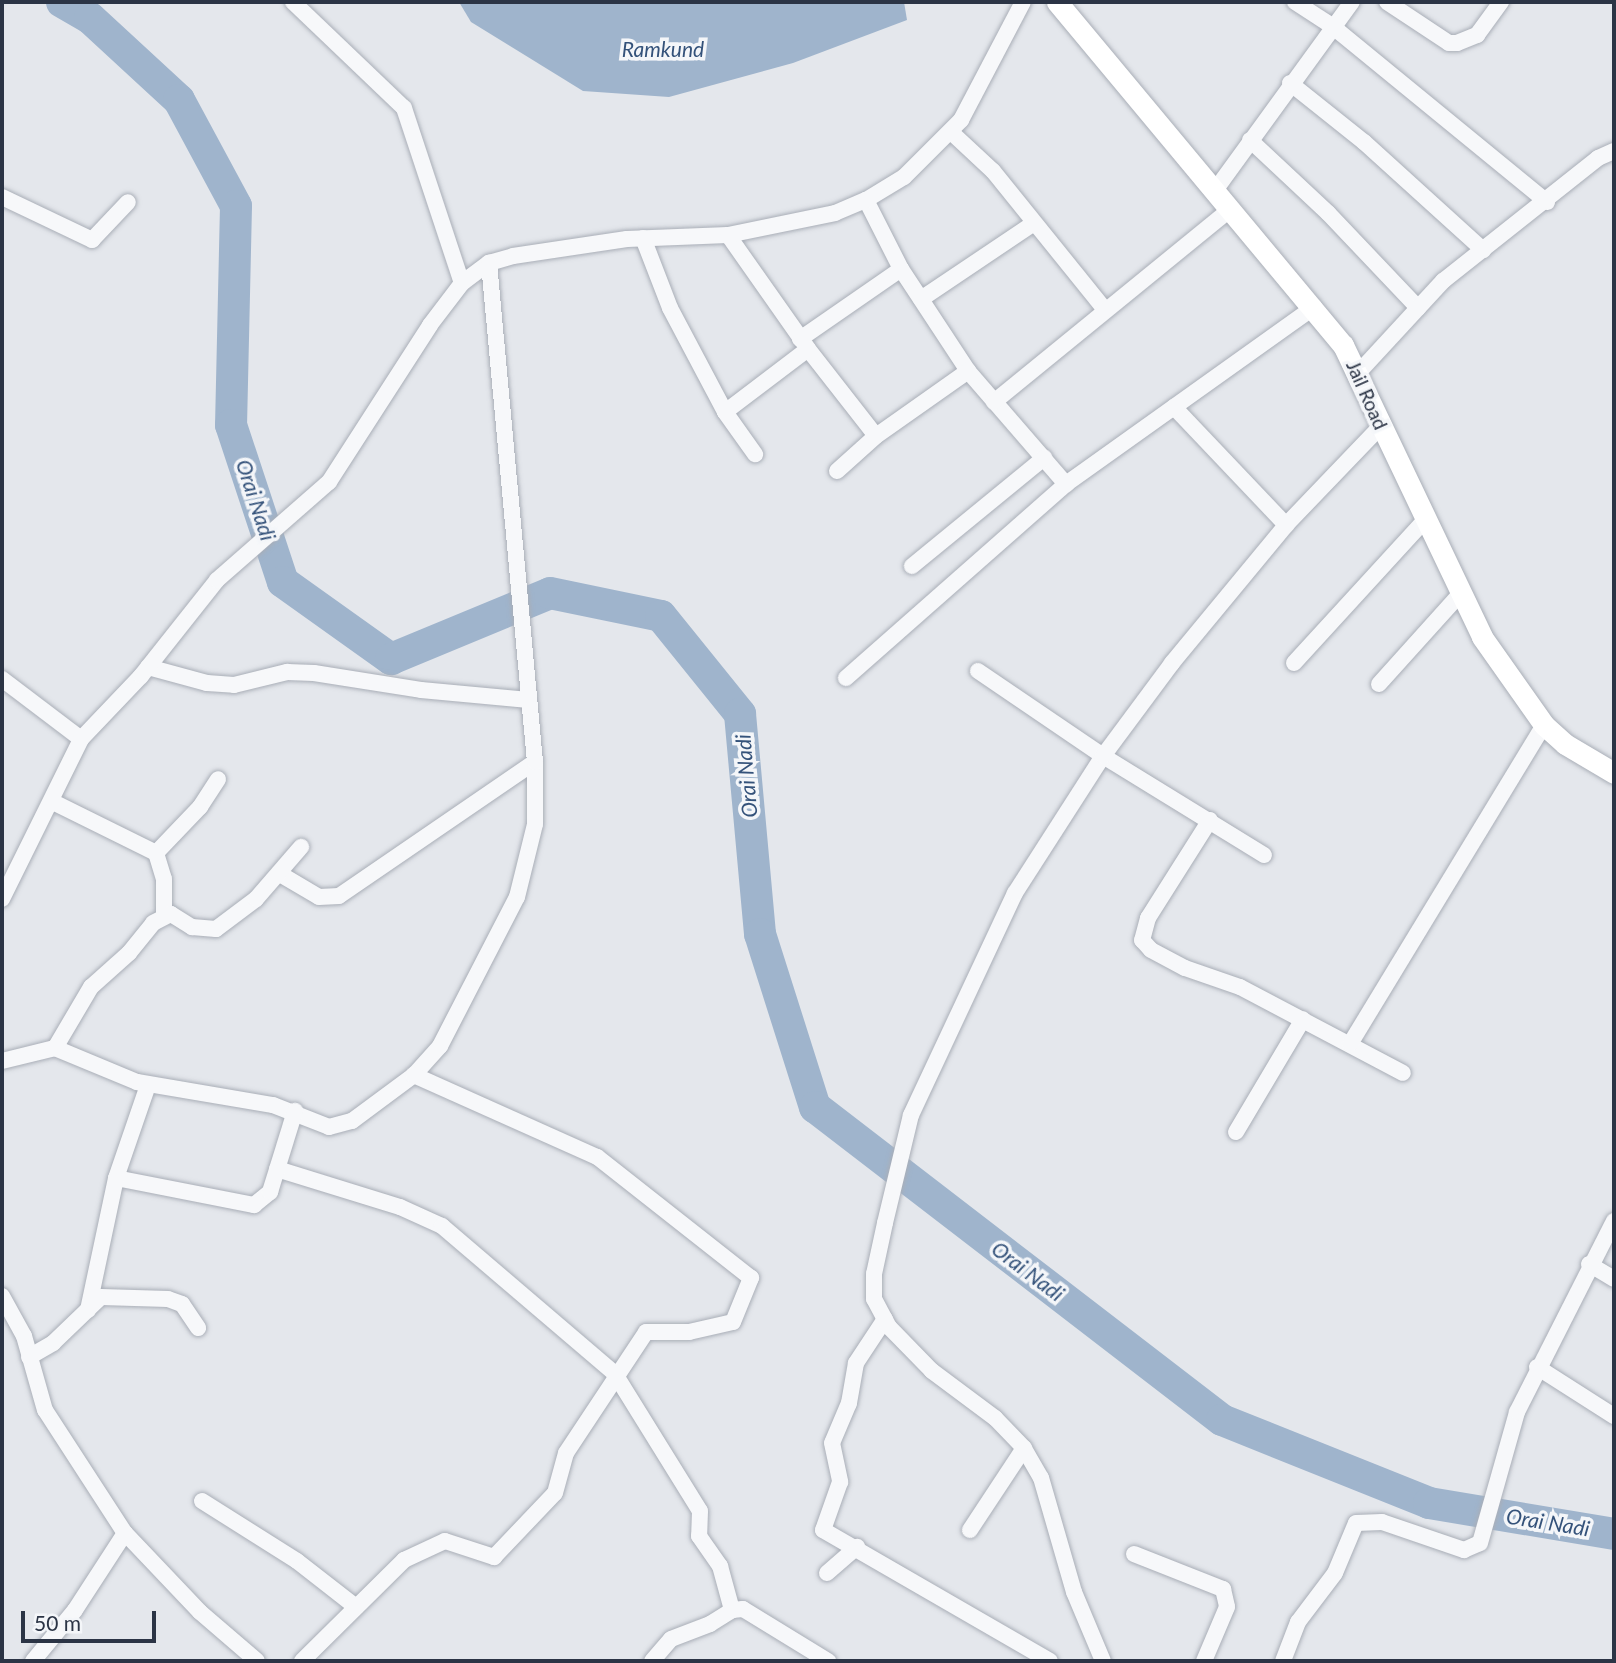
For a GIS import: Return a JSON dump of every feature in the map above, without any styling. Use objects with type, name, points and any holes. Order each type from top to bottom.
[{"type":"street","points":[[293,2],[404,108],[462,283]]},
{"type":"street","points":[[2,899],[53,802],[81,739],[148,667],[232,568],[311,502],[370,423],[430,324],[462,283],[489,263],[643,239],[729,235],[835,213],[866,200],[904,177],[951,132],[984,80],[1023,2]]},
{"type":"street","name":"Jail Road","points":[[1057,2],[1314,307],[1359,372],[1424,520],[1482,637],[1544,725],[1565,744],[1614,773]]},
{"type":"street","points":[[1295,2],[1332,26],[1547,202]]},
{"type":"street","points":[[1216,189],[1290,83],[1352,2]]},
{"type":"street","points":[[1387,2],[1449,43],[1457,43],[1476,35],[1501,2]]},
{"type":"street","points":[[1290,83],[1364,142],[1483,250]]},
{"type":"street","points":[[951,132],[993,171],[1105,310]]},
{"type":"street","points":[[1250,140],[1328,213],[1418,308]]},
{"type":"street","points":[[1359,372],[1443,281],[1613,150]]},
{"type":"street","points":[[2,197],[92,240],[128,202]]},
{"type":"street","points":[[866,200],[901,269],[968,371],[1066,484]]},
{"type":"street","points":[[995,402],[1230,209]]},
{"type":"street","points":[[921,299],[1034,223]]},
{"type":"street","points":[[729,235],[804,344],[876,436]]},
{"type":"street","points":[[643,239],[670,307],[725,412],[755,454]]},
{"type":"street","points":[[2,1061],[55,1048],[148,1085],[295,1111],[328,1128],[341,1126],[414,1075],[440,1045],[517,897],[535,824],[535,762],[489,263]]},
{"type":"street","points":[[725,412],[804,344],[901,269]]},
{"type":"street","points":[[846,678],[1066,484],[1314,307]]},
{"type":"street","points":[[837,471],[876,436],[968,371]]},
{"type":"street","points":[[1174,407],[1286,524]]},
{"type":"street","points":[[1103,1661],[1074,1592],[1041,1478],[1024,1448],[995,1418],[932,1371],[885,1319],[874,1299],[885,1223],[911,1115],[1015,893],[1103,756],[1286,524],[1381,426]]},
{"type":"street","points":[[912,566],[1044,458]]},
{"type":"street","points":[[1294,663],[1424,520]]},
{"type":"street","points":[[1379,684],[1460,594]]},
{"type":"street","points":[[148,667],[207,683],[234,685],[287,672],[314,673],[421,690],[529,700]]},
{"type":"street","points":[[978,671],[1103,756],[1264,855]]},
{"type":"street","points":[[2,680],[81,739]]},
{"type":"street","points":[[1350,1044],[1544,725]]},
{"type":"street","points":[[280,874],[318,897],[339,896],[535,762]]},
{"type":"street","points":[[156,853],[200,807],[218,779]]},
{"type":"street","points":[[53,802],[156,853],[164,879],[164,915]]},
{"type":"street","points":[[1210,820],[1148,918],[1142,940],[1151,950],[1185,968],[1240,987],[1403,1073]]},
{"type":"street","points":[[55,1048],[92,987],[164,915],[171,914],[192,927],[216,929],[280,874],[301,847]]},
{"type":"street","points":[[1236,1132],[1303,1019]]},
{"type":"street","points":[[302,1661],[404,1560],[445,1541],[494,1557],[555,1493],[566,1453],[615,1374],[646,1332],[690,1332],[733,1322],[751,1278],[597,1157],[414,1075]]},
{"type":"street","points":[[88,1310],[116,1178],[148,1085]]},
{"type":"street","points":[[116,1178],[254,1205],[270,1192],[295,1111]]},
{"type":"street","points":[[277,1169],[400,1207],[442,1226],[615,1374],[700,1511],[699,1536],[720,1566],[732,1610]]},
{"type":"street","points":[[1283,1661],[1298,1622],[1335,1573],[1356,1523],[1382,1522],[1464,1550],[1480,1543],[1517,1412],[1537,1367],[1614,1221]]},
{"type":"street","points":[[1590,1264],[1614,1279]]},
{"type":"street","points":[[2,1296],[24,1336],[46,1410],[125,1533],[200,1612],[257,1661]]},
{"type":"street","points":[[29,1357],[53,1343],[102,1297],[168,1299],[182,1304],[198,1328]]},
{"type":"street","points":[[885,1319],[856,1363],[849,1403],[832,1443],[840,1482],[823,1530],[857,1547],[1050,1661]]},
{"type":"street","points":[[1537,1367],[1614,1416]]},
{"type":"street","points":[[970,1530],[1024,1448]]},
{"type":"street","points":[[202,1502],[297,1561],[356,1607]]},
{"type":"street","points":[[33,1661],[75,1610],[125,1533]]},
{"type":"street","points":[[827,1573],[857,1547]]},
{"type":"street","points":[[1134,1554],[1223,1589],[1227,1606],[1204,1661]]},
{"type":"street","points":[[652,1661],[671,1639],[710,1624],[732,1610],[759,1616],[828,1661]]},
{"type":"water","name":"Ramkund","points":[[459,2],[904,2],[907,20],[793,63],[669,97],[583,91],[471,22]]},
{"type":"waterway","name":"Orai Nadi","points":[[62,2],[90,18],[179,100],[236,206],[231,425],[283,582],[391,659],[550,593],[661,616],[740,714],[760,934],[815,1107],[1222,1420],[1429,1503],[1614,1534]]}]
